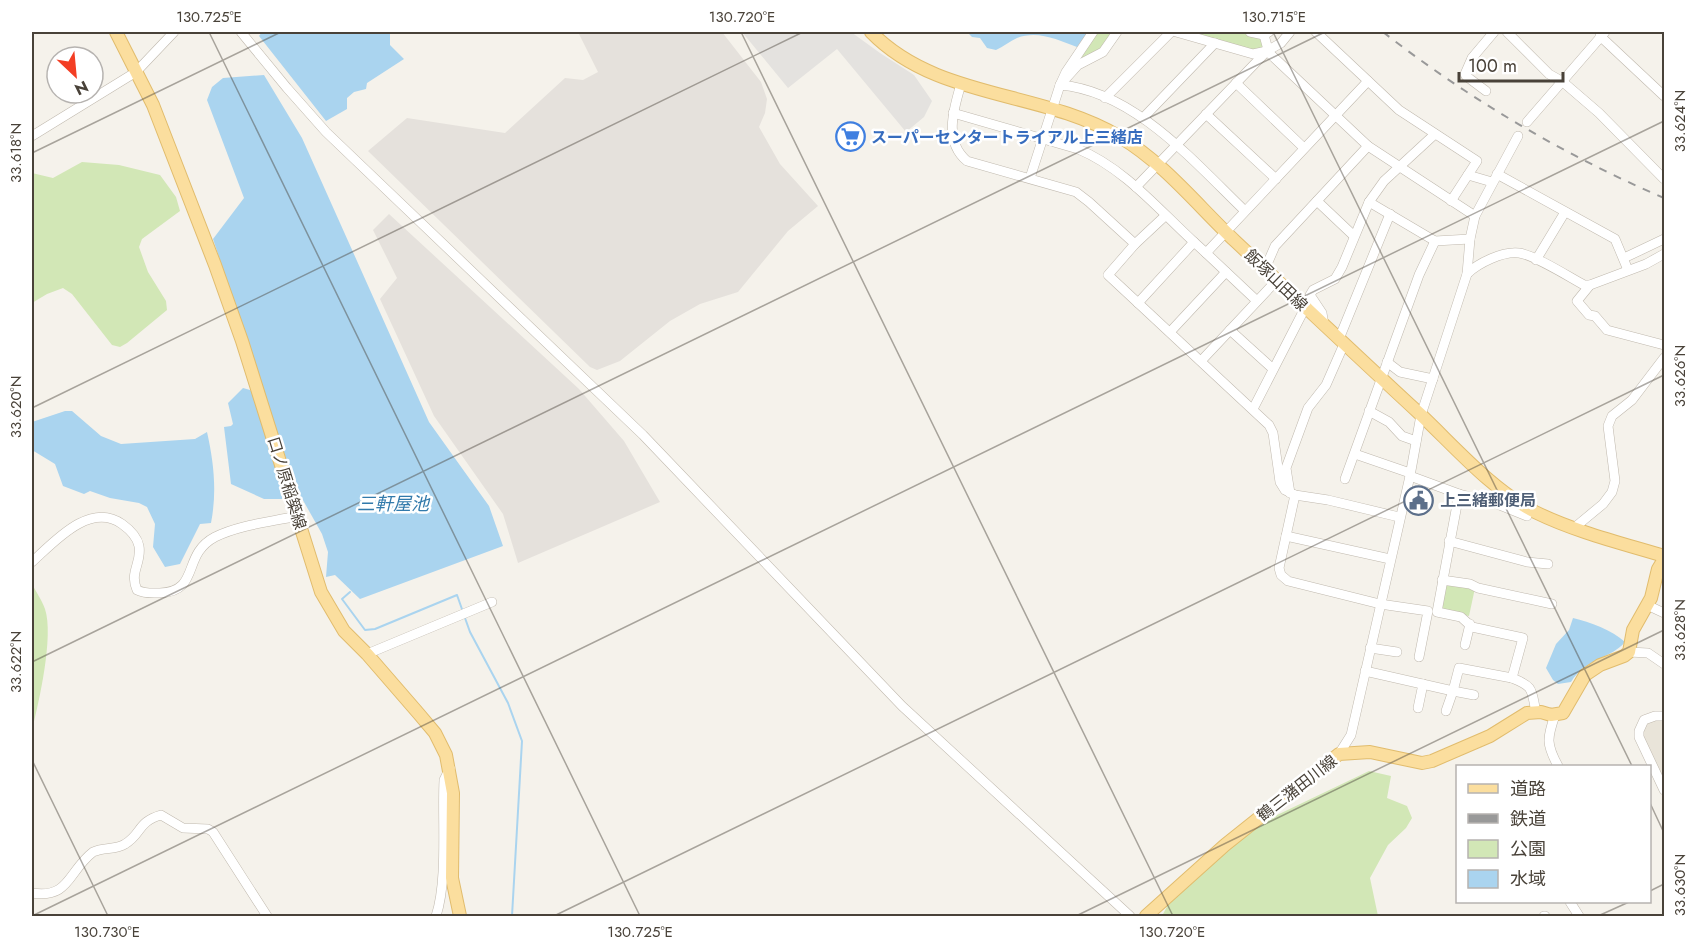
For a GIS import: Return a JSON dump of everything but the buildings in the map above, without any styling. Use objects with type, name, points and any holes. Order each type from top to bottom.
[{"type":"main road","name":"口ノ原稲築線","points":[[116,32],[153,105],[215,265],[242,340],[321,592],[344,631],[367,654],[435,734],[446,755],[453,794],[452,878],[460,916]]},
{"type":"main road","name":"飯塚山田線","points":[[871,32],[901,56],[927,70],[961,84],[1089,121],[1128,141],[1157,165],[1324,326],[1497,486],[1534,511],[1574,528],[1665,558]]},
{"type":"main road","points":[[1536,712],[1555,715],[1563,713],[1585,675],[1600,664],[1629,652],[1633,630],[1647,605],[1658,569],[1665,558]]},
{"type":"main road","name":"鶴三潴田川線","points":[[1146,916],[1225,844],[1339,754],[1370,752],[1422,763],[1432,761],[1490,736],[1527,713],[1536,712]]},
{"type":"street","points":[[32,136],[136,72],[174,32]]},
{"type":"street","points":[[241,32],[286,88],[326,132],[643,435],[902,706],[1130,916]]},
{"type":"street","points":[[1030,178],[1060,85],[1066,72],[1094,32]]},
{"type":"street","points":[[1060,85],[1078,65],[1103,52],[1117,32]]},
{"type":"street","points":[[1105,98],[1171,32]]},
{"type":"street","points":[[1176,32],[1253,54],[1266,51],[1281,43],[1290,32]]},
{"type":"street","points":[[1136,188],[1266,51],[1268,45],[1266,33],[1250,32]]},
{"type":"street","points":[[1316,32],[1399,110],[1477,161],[1451,201]]},
{"type":"street","points":[[1486,91],[1465,74],[1472,58],[1494,32]]},
{"type":"street","points":[[1507,32],[1549,74],[1563,82],[1599,113],[1665,179]]},
{"type":"street","points":[[1527,122],[1602,34],[1665,96]]},
{"type":"street","points":[[1143,118],[1215,43]]},
{"type":"street","points":[[1266,51],[1368,146],[1475,216]]},
{"type":"street","points":[[1206,253],[1368,81]]},
{"type":"street","points":[[1236,83],[1304,148]]},
{"type":"street","points":[[961,84],[951,120],[957,149],[961,156],[967,161],[1076,192],[1135,244]]},
{"type":"street","points":[[1060,85],[1071,86],[1105,98],[1143,118],[1176,145],[1245,211]]},
{"type":"street","points":[[953,113],[1095,156],[1126,178],[1257,301]]},
{"type":"street","points":[[1206,114],[1276,179]]},
{"type":"street","points":[[1324,326],[1322,313],[1310,295],[1312,290],[1335,279],[1369,202],[1384,181],[1435,134]]},
{"type":"street","points":[[1339,754],[1350,735],[1410,475],[1421,415],[1467,274],[1470,238],[1475,216],[1518,136]]},
{"type":"street","points":[[1265,269],[1275,246],[1368,146]]},
{"type":"street","points":[[1468,175],[1494,178],[1615,239],[1629,270]]},
{"type":"street","points":[[1317,201],[1354,236]]},
{"type":"street","points":[[1369,202],[1435,241],[1470,238]]},
{"type":"street","points":[[1536,260],[1565,212]]},
{"type":"street","points":[[1390,214],[1326,385],[1308,408],[1286,468],[1293,494],[1279,568],[1281,575],[1288,581],[1380,603],[1428,611],[1419,657]]},
{"type":"street","points":[[1165,216],[1135,244],[1108,275],[1269,425],[1273,433],[1280,482],[1285,490],[1293,494],[1399,517]]},
{"type":"street","points":[[1624,258],[1665,239]]},
{"type":"street","points":[[1345,479],[1419,275],[1435,241]]},
{"type":"street","points":[[1137,303],[1194,242]]},
{"type":"street","points":[[1467,274],[1475,267],[1504,255],[1519,253],[1584,285],[1590,285],[1665,254]]},
{"type":"street","points":[[1170,332],[1226,272]]},
{"type":"street","points":[[1201,361],[1276,280]]},
{"type":"street","points":[[1590,285],[1577,301],[1589,315],[1595,316],[1608,330],[1665,345]]},
{"type":"street","points":[[1252,408],[1305,308]]},
{"type":"street","points":[[1230,330],[1273,369]]},
{"type":"street","points":[[1574,528],[1603,504],[1612,492],[1615,481],[1608,426],[1612,416],[1632,400],[1665,358]]},
{"type":"street","points":[[1387,362],[1400,372],[1433,378]]},
{"type":"street","points":[[1369,411],[1389,422],[1402,436],[1416,441]]},
{"type":"street","points":[[1355,454],[1459,494],[1492,502],[1527,516]]},
{"type":"street","points":[[1459,494],[1437,612],[1461,617],[1472,627],[1523,638],[1512,678]]},
{"type":"street","points":[[32,562],[75,526],[88,519],[106,517],[127,528],[139,546],[138,561],[133,576],[137,590],[144,594],[170,592],[181,588],[195,554],[213,538],[226,532],[297,516]]},
{"type":"street","points":[[1286,536],[1390,559]]},
{"type":"street","points":[[1449,541],[1527,562],[1548,564]]},
{"type":"street","points":[[1442,580],[1470,584],[1478,588],[1552,604]]},
{"type":"street","points":[[367,654],[492,602]]},
{"type":"street","points":[[1647,605],[1665,613]]},
{"type":"street","points":[[1465,645],[1470,624]]},
{"type":"street","points":[[1370,648],[1397,652]]},
{"type":"street","points":[[1629,652],[1648,653],[1665,664]]},
{"type":"street","points":[[1446,711],[1459,668],[1512,678],[1527,684],[1530,687],[1536,712]]},
{"type":"street","points":[[1365,671],[1474,695]]},
{"type":"street","points":[[1418,708],[1423,684]]},
{"type":"street","points":[[1555,715],[1548,735],[1558,765]]},
{"type":"street","points":[[1665,716],[1655,716],[1644,720],[1639,730],[1639,737],[1665,790]]},
{"type":"street","points":[[436,916],[441,903],[444,780],[450,768]]},
{"type":"street","points":[[32,893],[42,895],[58,892],[93,852],[124,845],[132,839],[143,823],[161,815],[183,828],[208,829],[213,832],[267,916]]},
{"type":"street","points":[[1567,916],[1572,904]]},
{"type":"street","points":[[1572,904],[1579,916]]},
{"type":"shaded area","points":[[578,32],[722,32],[761,82],[767,99],[765,113],[759,127],[780,164],[818,206],[788,231],[738,292],[700,304],[670,321],[620,361],[597,370],[590,367],[368,151],[407,118],[505,133],[565,78],[583,80],[598,72]]},
{"type":"shaded area","points":[[742,32],[851,32],[914,75],[932,101],[924,117],[906,132],[837,49],[788,88]]},
{"type":"shaded area","points":[[389,214],[579,389],[624,441],[660,502],[518,563],[503,514],[434,416],[380,299],[397,278],[373,230]]},
{"type":"shaded area","points":[[1664,716],[1664,787],[1641,738],[1642,724]]},
{"type":"green space","points":[[1097,32],[1114,32],[1102,50],[1082,60],[1079,58]]},
{"type":"green space","points":[[1184,32],[1240,32],[1261,38],[1263,48],[1257,51]]},
{"type":"green space","points":[[82,162],[119,165],[160,175],[176,197],[180,211],[142,239],[139,247],[148,272],[166,301],[167,310],[120,347],[112,345],[72,294],[63,288],[32,303],[32,173],[53,178]]},
{"type":"green space","points":[[1444,582],[1475,588],[1469,616],[1439,610]]},
{"type":"green space","points":[[32,584],[45,609],[48,635],[47,652],[32,730]]},
{"type":"green space","points":[[1369,771],[1391,776],[1387,798],[1407,806],[1412,818],[1406,828],[1388,845],[1370,878],[1378,916],[1162,916],[1171,899],[1246,835],[1275,816]]},
{"type":"water","points":[[262,32],[390,32],[390,45],[404,59],[367,83],[366,89],[354,92],[347,98],[347,109],[326,121],[259,36]]},
{"type":"water","points":[[1088,32],[1077,47],[1048,37],[1033,35],[1017,38],[996,50],[987,48],[980,38],[972,37],[968,33]]},
{"type":"water","name":"三軒屋池","points":[[264,75],[302,138],[429,422],[489,506],[503,546],[360,599],[335,575],[326,577],[328,552],[322,534],[295,486],[213,239],[244,198],[207,100],[212,87],[223,78]]},
{"type":"water","points":[[243,388],[254,394],[285,499],[264,499],[231,484],[224,427],[233,424],[228,403]]},
{"type":"water","points":[[65,411],[72,411],[101,436],[121,444],[195,439],[207,432],[214,478],[211,523],[200,524],[180,564],[165,567],[153,547],[155,524],[147,507],[90,491],[84,494],[63,486],[55,464],[32,450],[32,422]]},
{"type":"water","points":[[1573,618],[1600,627],[1625,642],[1613,652],[1584,668],[1571,682],[1558,684],[1546,668],[1556,644],[1569,630]]},
{"type":"waterway","points":[[350,592],[342,599],[365,630],[375,629],[457,595],[463,612]]},
{"type":"waterway","points":[[465,618],[470,632],[508,703],[522,741],[512,916]]},
{"type":"railway","points":[[1383,32],[1449,80],[1518,124],[1590,163],[1664,198]]},
{"type":"place","name":"スーパーセンタートライアル上三緒店","points":[[850,137]]},
{"type":"place","name":"上三緒郵便局","points":[[1419,500]]}]
